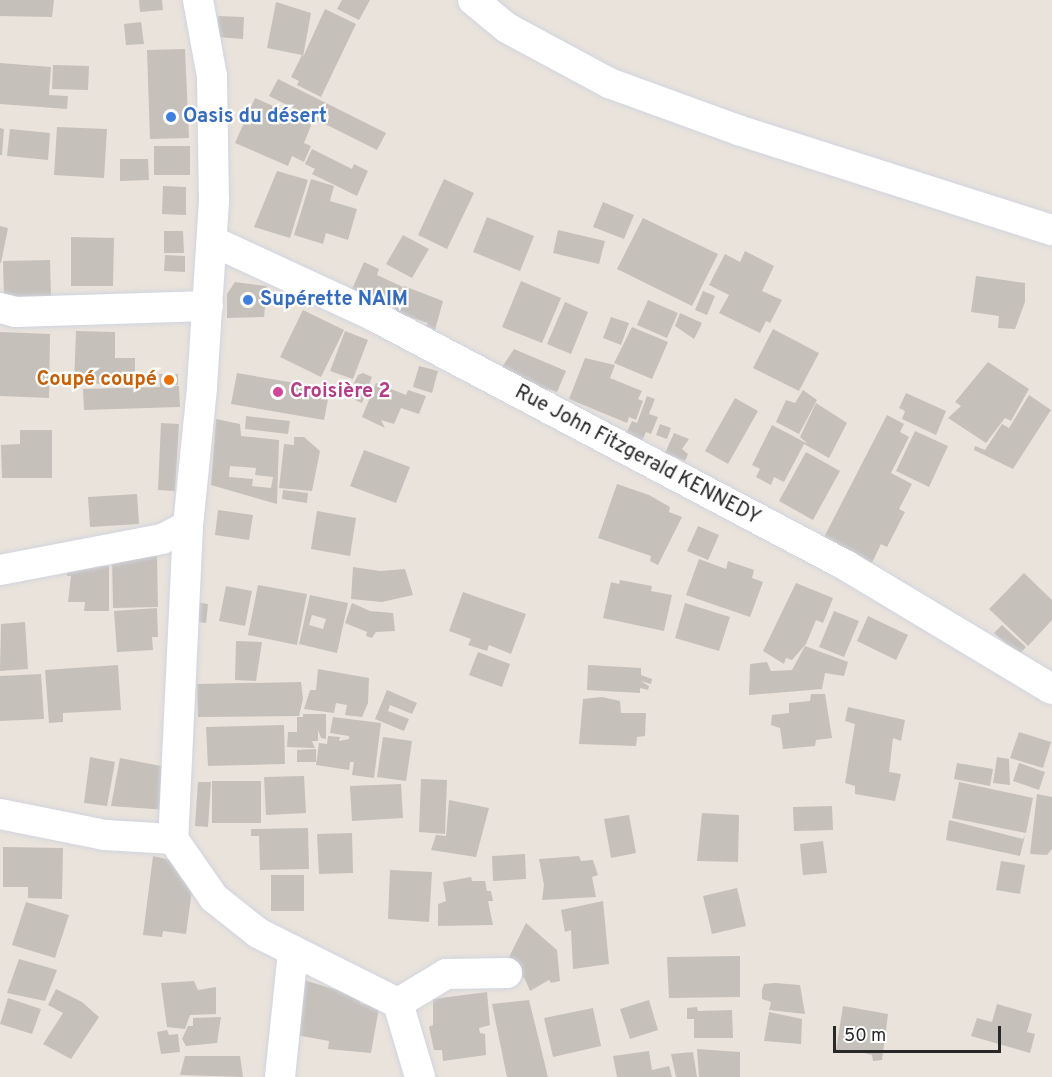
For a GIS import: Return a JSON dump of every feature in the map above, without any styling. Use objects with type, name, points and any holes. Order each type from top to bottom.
[{"type":"street","points":[[198,0],[212,76],[212,241],[188,526],[173,839],[214,898],[258,933],[398,1003],[420,1077]]},
{"type":"street","points":[[473,0],[507,27],[609,83],[738,130],[1052,230]]},
{"type":"street","name":"Rue John Fitzgerald KENNEDY","points":[[212,241],[372,315],[847,566],[1052,689]]},
{"type":"street","points":[[0,308],[16,312],[208,306]]},
{"type":"street","points":[[0,570],[162,539],[188,526]]},
{"type":"street","points":[[0,814],[105,835],[173,839]]},
{"type":"street","points":[[280,1077],[293,951]]},
{"type":"street","points":[[398,1003],[446,974],[507,973]]},
{"type":"building","points":[[0,0],[54,0],[52,17],[0,16]]},
{"type":"building","points":[[139,0],[162,0],[163,10],[140,12]]},
{"type":"building","points":[[342,0],[370,0],[359,20],[337,9]]},
{"type":"building","points":[[276,2],[311,13],[303,57],[325,9],[356,24],[321,97],[297,85],[299,81],[291,77],[302,55],[267,48]]},
{"type":"building","points":[[218,16],[244,17],[243,39],[217,37]]},
{"type":"building","points":[[141,22],[144,44],[126,45],[124,24]]},
{"type":"building","points":[[185,49],[189,138],[150,139],[147,50]]},
{"type":"building","points":[[0,63],[51,67],[49,95],[68,96],[67,109],[0,104]]},
{"type":"building","points":[[53,65],[89,66],[88,90],[52,89]]},
{"type":"building","points":[[278,79],[386,133],[377,150],[269,96]]},
{"type":"building","points":[[255,98],[312,123],[304,143],[311,146],[304,162],[292,156],[288,166],[235,143]]},
{"type":"building","points":[[57,127],[107,129],[104,178],[54,175]]},
{"type":"building","points":[[0,128],[4,129],[2,155],[0,155]]},
{"type":"building","points":[[10,129],[50,133],[48,160],[7,156]]},
{"type":"building","points":[[154,146],[190,146],[190,175],[154,175]]},
{"type":"building","points":[[312,149],[352,169],[354,164],[368,171],[357,196],[312,174],[315,169],[305,164]]},
{"type":"building","points":[[120,159],[148,159],[149,180],[120,181]]},
{"type":"building","points":[[277,171],[308,180],[290,238],[254,227]]},
{"type":"building","points":[[311,179],[334,186],[330,201],[357,209],[348,240],[326,233],[323,244],[294,235]]},
{"type":"building","points":[[444,179],[474,193],[447,249],[418,235]]},
{"type":"building","points":[[163,186],[186,187],[186,215],[162,214]]},
{"type":"building","points":[[603,202],[634,215],[624,239],[593,227]]},
{"type":"building","points":[[487,217],[534,236],[520,271],[473,252]]},
{"type":"building","points":[[643,218],[718,254],[692,306],[617,269]]},
{"type":"building","points":[[0,226],[8,228],[1,263],[0,263]]},
{"type":"building","points":[[558,230],[605,241],[599,264],[553,253]]},
{"type":"building","points":[[164,231],[183,231],[184,253],[164,253]]},
{"type":"building","points":[[403,235],[429,249],[412,278],[386,264]]},
{"type":"building","points":[[71,237],[114,238],[113,286],[71,286]]},
{"type":"building","points":[[745,251],[774,266],[762,291],[782,300],[770,323],[766,321],[760,333],[719,313],[729,295],[709,285],[725,254],[740,262]]},
{"type":"building","points":[[165,255],[185,256],[185,272],[164,271]]},
{"type":"building","points":[[50,260],[51,298],[4,299],[3,261]]},
{"type":"building","points":[[364,262],[379,269],[377,275],[403,287],[394,307],[352,289]]},
{"type":"building","points":[[976,276],[1025,283],[1025,302],[1015,329],[998,328],[999,316],[971,312]]},
{"type":"building","points":[[521,281],[561,298],[542,343],[502,327]]},
{"type":"building","points":[[235,282],[267,286],[264,317],[227,318],[227,294]]},
{"type":"building","points":[[404,286],[443,301],[435,330],[426,326],[428,323],[394,312]]},
{"type":"building","points":[[703,291],[715,296],[707,315],[695,310]]},
{"type":"building","points":[[648,300],[678,313],[667,338],[637,325]]},
{"type":"building","points":[[565,302],[588,312],[571,354],[547,344]]},
{"type":"building","points":[[303,310],[344,330],[321,377],[280,357]]},
{"type":"building","points":[[680,313],[702,323],[694,339],[675,326]]},
{"type":"building","points":[[611,317],[629,323],[621,345],[603,338]]},
{"type":"building","points":[[632,327],[668,342],[652,379],[614,363]]},
{"type":"building","points":[[773,329],[819,353],[799,391],[753,368]]},
{"type":"building","points":[[76,331],[115,332],[115,358],[135,358],[135,385],[74,383]]},
{"type":"building","points":[[345,331],[368,340],[353,379],[330,371]]},
{"type":"building","points":[[0,332],[50,334],[49,398],[0,396]]},
{"type":"building","points":[[514,349],[566,371],[557,392],[548,389],[545,394],[500,370]]},
{"type":"building","points":[[585,358],[615,365],[610,378],[642,391],[638,399],[643,401],[636,420],[629,417],[627,423],[569,399]]},
{"type":"building","points":[[988,362],[1029,389],[1011,421],[1005,418],[986,443],[948,418],[961,406],[955,402]]},
{"type":"building","points":[[419,366],[438,371],[432,393],[413,387]]},
{"type":"building","points":[[237,373],[330,389],[324,420],[231,404]]},
{"type":"building","points":[[363,373],[372,377],[362,403],[351,398],[356,387],[363,390],[365,386],[357,383],[348,394],[358,375]]},
{"type":"building","points":[[159,374],[178,374],[178,385],[168,386],[179,386],[180,407],[84,410],[83,389],[160,387]]},
{"type":"building","points":[[376,383],[406,395],[408,390],[426,396],[419,414],[401,408],[394,424],[381,420],[385,428],[362,417]]},
{"type":"building","points":[[803,390],[817,400],[799,434],[776,422],[786,400],[795,403]]},
{"type":"building","points":[[906,393],[946,411],[936,435],[902,419],[905,411],[899,408]]},
{"type":"building","points":[[1029,395],[1051,410],[1013,469],[974,450],[975,446],[985,450],[1002,424],[1009,428]]},
{"type":"building","points":[[647,396],[655,399],[649,414],[658,417],[651,434],[646,432],[641,443],[625,436],[632,421],[637,423]]},
{"type":"building","points":[[735,398],[758,411],[728,464],[705,451]]},
{"type":"building","points":[[816,403],[847,423],[829,458],[804,444],[784,482],[774,477],[771,485],[756,477],[760,469],[752,465],[772,425],[808,444],[800,437]]},
{"type":"building","points":[[887,415],[904,424],[900,432],[909,437],[891,473],[912,484],[899,509],[905,512],[887,547],[881,544],[871,565],[822,541]]},
{"type":"building","points":[[246,416],[290,421],[288,434],[245,429]]},
{"type":"building","points":[[216,419],[240,424],[241,436],[279,440],[277,504],[211,485]],"holes":[[[230,466],[256,468],[255,475],[273,477],[271,488],[252,486],[253,479],[229,477]]]},
{"type":"building","points":[[161,423],[179,424],[175,491],[158,490]]},
{"type":"building","points":[[660,424],[671,428],[667,439],[656,435]]},
{"type":"building","points":[[20,430],[52,430],[52,478],[2,478],[1,445],[20,444]]},
{"type":"building","points":[[915,431],[948,446],[929,487],[896,471]]},
{"type":"building","points":[[674,433],[689,439],[682,449],[688,454],[685,461],[665,453]]},
{"type":"building","points":[[294,437],[304,437],[320,451],[312,491],[279,488],[284,444],[294,445]]},
{"type":"building","points":[[364,450],[410,467],[396,503],[350,486]]},
{"type":"building","points":[[806,452],[840,471],[813,520],[779,501]]},
{"type":"building","points":[[617,484],[649,495],[670,507],[669,512],[682,517],[658,565],[650,561],[651,556],[598,538]]},
{"type":"building","points":[[283,490],[308,493],[307,503],[282,499]]},
{"type":"building","points":[[137,494],[139,524],[90,527],[88,497]]},
{"type":"building","points":[[218,510],[253,515],[249,540],[215,535]]},
{"type":"building","points":[[317,511],[356,518],[350,556],[311,549]]},
{"type":"building","points":[[698,526],[719,535],[708,560],[687,551]]},
{"type":"building","points":[[112,556],[157,556],[158,607],[113,608]]},
{"type":"building","points":[[699,559],[726,569],[728,561],[754,570],[752,578],[763,582],[750,617],[686,595]]},
{"type":"building","points":[[67,565],[109,566],[109,611],[84,611],[85,602],[68,602],[71,576],[67,576]]},
{"type":"building","points":[[353,567],[380,571],[405,569],[413,595],[382,602],[351,599]]},
{"type":"building","points":[[1024,573],[1052,600],[1052,620],[1028,646],[989,609]]},
{"type":"building","points":[[620,580],[652,586],[651,591],[672,595],[664,631],[603,618],[611,582],[619,584]]},
{"type":"building","points":[[796,583],[833,598],[823,623],[816,620],[806,644],[792,660],[786,658],[784,664],[763,651]]},
{"type":"building","points":[[258,585],[307,594],[297,645],[248,635]]},
{"type":"building","points":[[226,586],[252,591],[245,626],[219,621]]},
{"type":"building","points":[[463,592],[526,614],[511,654],[489,645],[487,651],[468,645],[471,639],[449,631]]},
{"type":"building","points":[[310,595],[348,603],[337,653],[299,644]],"holes":[[[312,615],[326,619],[323,629],[309,625]]]},
{"type":"building","points":[[196,602],[208,604],[206,623],[193,621]]},
{"type":"building","points":[[352,603],[370,611],[393,613],[395,631],[376,632],[372,638],[366,636],[367,632],[345,623]]},
{"type":"building","points":[[685,603],[730,617],[719,651],[675,638]]},
{"type":"building","points":[[157,608],[158,637],[152,637],[153,650],[117,652],[114,611]]},
{"type":"building","points":[[834,611],[859,621],[844,657],[819,647]]},
{"type":"building","points":[[868,616],[908,635],[896,660],[857,641]]},
{"type":"building","points":[[25,622],[28,669],[0,671],[1,624]]},
{"type":"building","points":[[1002,625],[1026,647],[1019,655],[994,633]]},
{"type":"building","points":[[236,641],[262,642],[256,681],[235,680]]},
{"type":"building","points":[[805,646],[848,662],[844,676],[825,673],[822,689],[749,695],[750,664],[767,662],[771,671],[792,670]]},
{"type":"building","points":[[478,652],[510,664],[502,687],[469,675]]},
{"type":"building","points":[[118,665],[121,710],[63,713],[63,722],[49,723],[45,670]]},
{"type":"building","points":[[588,665],[641,668],[641,675],[652,679],[651,684],[641,681],[649,686],[648,690],[640,688],[640,693],[587,690]]},
{"type":"building","points":[[318,669],[369,678],[368,703],[362,717],[345,715],[347,705],[336,703],[334,713],[304,709],[310,690],[316,690]]},
{"type":"building","points":[[41,674],[44,719],[0,721],[0,676]]},
{"type":"building","points":[[301,682],[303,699],[299,716],[198,717],[197,684]]},
{"type":"building","points":[[387,690],[417,703],[412,714],[390,705],[388,711],[409,719],[404,731],[375,719]]},
{"type":"building","points":[[811,694],[825,694],[832,738],[816,740],[815,746],[783,749],[780,728],[771,725],[772,715],[789,713],[789,703],[810,701]]},
{"type":"building","points":[[602,697],[620,701],[621,713],[646,713],[645,736],[637,737],[636,746],[579,744],[583,699]]},
{"type":"building","points":[[848,707],[905,720],[901,741],[893,738],[889,772],[901,774],[895,801],[855,794],[855,786],[845,783],[855,724],[845,721]]},
{"type":"building","points":[[303,714],[326,714],[326,739],[321,738],[318,730],[318,741],[312,741],[315,748],[287,747],[288,732],[297,732],[297,717],[303,717]]},
{"type":"building","points":[[333,717],[381,723],[374,778],[352,775],[354,762],[350,762],[349,770],[316,765],[319,743],[327,744],[328,736],[340,737],[339,741],[349,739],[349,736],[330,733]]},
{"type":"building","points":[[284,725],[285,764],[208,766],[206,727]]},
{"type":"building","points":[[1019,732],[1051,742],[1043,768],[1010,758]]},
{"type":"building","points":[[383,737],[412,741],[406,781],[377,777]]},
{"type":"building","points":[[316,749],[316,762],[297,762],[297,750]]},
{"type":"building","points":[[90,757],[115,762],[107,806],[84,803]]},
{"type":"building","points":[[997,757],[1009,759],[1010,785],[993,783]]},
{"type":"building","points":[[120,758],[171,768],[167,810],[111,806]]},
{"type":"building","points":[[957,763],[993,769],[990,786],[954,779]]},
{"type":"building","points":[[1019,763],[1045,772],[1039,790],[1013,781]]},
{"type":"building","points":[[304,776],[306,813],[266,815],[264,777]]},
{"type":"building","points":[[421,779],[447,780],[445,834],[419,832]]},
{"type":"building","points":[[212,781],[261,781],[261,823],[212,823]]},
{"type":"building","points":[[198,782],[211,782],[208,827],[195,826]]},
{"type":"building","points":[[959,782],[1033,798],[1026,833],[952,818]]},
{"type":"building","points":[[401,784],[403,818],[352,821],[350,786]]},
{"type":"building","points":[[1037,794],[1052,797],[1052,849],[1047,855],[1030,854]]},
{"type":"building","points":[[449,800],[489,808],[476,857],[431,850],[436,835],[446,836]]},
{"type":"building","points":[[832,806],[833,830],[794,831],[793,807]]},
{"type":"building","points":[[702,813],[739,815],[738,862],[697,861]]},
{"type":"building","points":[[629,815],[636,853],[611,858],[604,819]]},
{"type":"building","points":[[949,820],[1023,839],[1025,835],[1020,856],[946,840]]},
{"type":"building","points":[[308,828],[309,869],[260,870],[259,836],[251,836],[251,829]]},
{"type":"building","points":[[352,833],[353,873],[319,874],[317,834]]},
{"type":"building","points":[[823,841],[827,873],[803,875],[800,844]]},
{"type":"building","points":[[3,847],[63,848],[62,899],[28,898],[28,887],[3,887]]},
{"type":"building","points":[[525,854],[526,879],[493,881],[492,856]]},
{"type":"building","points":[[153,856],[184,863],[193,883],[186,934],[163,931],[162,937],[143,935]]},
{"type":"building","points":[[579,856],[581,861],[593,860],[598,875],[592,877],[596,897],[542,900],[544,885],[539,859]]},
{"type":"building","points":[[1001,861],[1025,865],[1020,894],[996,890]]},
{"type":"building","points":[[390,870],[432,872],[429,922],[388,919]]},
{"type":"building","points":[[271,875],[304,875],[304,911],[271,911]]},
{"type":"building","points":[[471,877],[472,881],[485,881],[487,891],[491,891],[493,901],[488,901],[493,925],[438,926],[438,904],[446,901],[443,882]]},
{"type":"building","points":[[737,888],[746,926],[712,934],[703,896]]},
{"type":"building","points":[[603,901],[609,964],[573,969],[571,930],[565,932],[561,910]]},
{"type":"building","points":[[26,902],[69,915],[55,958],[12,945]]},
{"type":"building","points":[[526,923],[557,950],[560,981],[551,983],[549,980],[530,991],[525,979],[506,963]]},
{"type":"building","points":[[740,956],[740,997],[669,998],[667,957]]},
{"type":"building","points":[[19,959],[57,970],[45,1001],[7,993]]},
{"type":"building","points":[[304,980],[360,997],[360,1003],[379,1008],[371,1053],[328,1049],[329,1041],[296,1035]]},
{"type":"building","points":[[194,981],[198,990],[216,987],[216,1014],[190,1015],[185,1029],[167,1027],[161,983]]},
{"type":"building","points":[[764,984],[800,985],[805,1014],[769,1010],[771,1002],[762,999],[762,990]]},
{"type":"building","points":[[56,989],[82,1002],[99,1017],[71,1059],[43,1044],[63,1013],[48,1005]]},
{"type":"building","points":[[487,992],[490,1025],[479,1028],[480,1033],[485,1034],[486,1055],[443,1061],[442,1050],[434,1050],[429,1027],[433,1025],[433,999]]},
{"type":"building","points":[[8,998],[41,1009],[32,1034],[0,1024]]},
{"type":"building","points":[[529,1000],[548,1077],[507,1077],[492,1004]]},
{"type":"building","points":[[649,1000],[658,1030],[630,1039],[620,1009]]},
{"type":"building","points":[[997,1004],[1032,1014],[1027,1032],[1035,1034],[1030,1053],[971,1036],[977,1018],[992,1022]]},
{"type":"building","points":[[843,1006],[888,1014],[882,1060],[873,1061],[872,1055],[860,1052],[836,1050]]},
{"type":"building","points":[[697,1007],[698,1011],[732,1010],[733,1038],[694,1038],[694,1019],[687,1019],[687,1008]]},
{"type":"building","points":[[593,1008],[601,1046],[553,1057],[544,1018]]},
{"type":"building","points":[[769,1012],[802,1019],[801,1044],[764,1041]]},
{"type":"building","points":[[221,1017],[217,1043],[186,1046],[182,1039],[188,1026],[193,1026],[193,1018]]},
{"type":"building","points":[[167,1030],[169,1035],[178,1034],[180,1052],[161,1054],[157,1032]]},
{"type":"building","points":[[697,1049],[740,1052],[740,1077],[699,1077]]},
{"type":"building","points":[[649,1051],[652,1070],[669,1066],[672,1077],[617,1077],[613,1056]]},
{"type":"building","points":[[693,1052],[697,1077],[676,1077],[671,1054]]},
{"type":"building","points":[[185,1056],[240,1056],[243,1077],[180,1075]]},
{"type":"place","name":"Oasis du désert","points":[[171,117]]},
{"type":"place","name":"Supérette NAIM","points":[[248,300]]},
{"type":"place","name":"Coupé coupé","points":[[169,380]]},
{"type":"place","name":"Croisière 2","points":[[278,392]]}]
